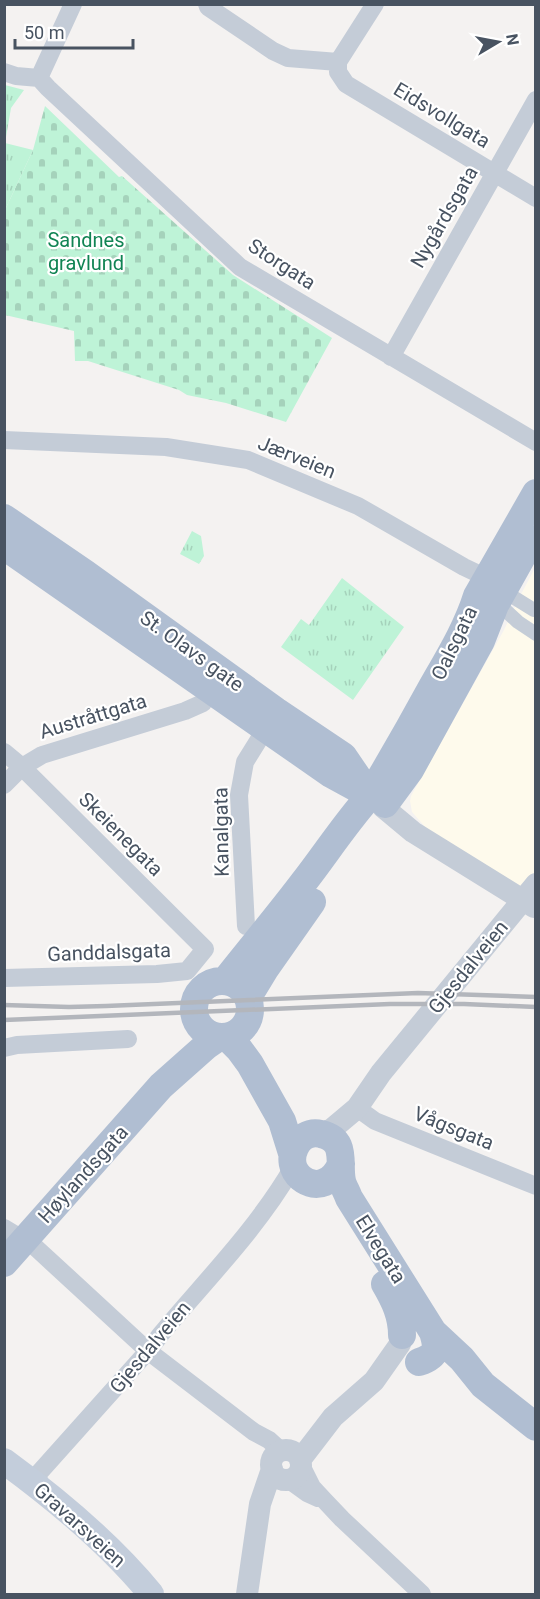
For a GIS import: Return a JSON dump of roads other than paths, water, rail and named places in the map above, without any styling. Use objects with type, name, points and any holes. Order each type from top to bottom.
[{"type":"main road","name":"Oalsgata","points":[[225,981],[263,935],[346,823],[410,770],[481,641],[536,493]]},
{"type":"main road","name":"St. Olavs gate","points":[[4,518],[86,574],[271,719]]},
{"type":"main road","name":"Oalsgata","points":[[504,584],[536,533]]},
{"type":"main road","name":"St. Olavs gate","points":[[4,546],[271,719],[343,756],[375,800]]},
{"type":"main road","name":"Oalsgata","points":[[235,1023],[271,960],[375,800]]},
{"type":"main road","points":[[235,1023],[210,1035],[202,1029],[194,1012],[194,1005],[201,990],[214,982],[225,981],[237,985],[235,1023],[239,1049],[282,1120],[301,1172],[321,1183],[330,1180],[342,1163],[340,1149],[332,1139],[320,1134],[304,1121],[235,1023]]},
{"type":"main road","name":"Høylandsgata","points":[[161,1086],[192,1034],[194,1012]]},
{"type":"main road","name":"Høylandsgata","points":[[4,1263],[21,1238],[161,1086],[235,1023]]},
{"type":"main road","points":[[301,1172],[296,1145],[302,1138],[311,1134],[320,1134]]},
{"type":"main road","name":"Elvegata","points":[[342,1163],[342,1181],[349,1198],[432,1331],[462,1359],[483,1385]]},
{"type":"main road","name":"Elvegata","points":[[301,1172],[335,1206],[392,1296],[399,1311],[407,1347],[437,1365],[483,1385],[536,1427]]},
{"type":"main road","points":[[407,1347],[405,1331],[412,1326],[432,1331]]},
{"type":"main road","name":"Gravarsveien","points":[[4,1461],[43,1477],[151,1594]]},
{"type":"main road","name":"Gravarsveien","points":[[4,1475],[78,1535],[114,1569],[134,1594]]},
{"type":"street","points":[[4,72],[15,76],[39,78],[73,4]]},
{"type":"street","points":[[207,4],[208,7],[273,51],[288,58],[338,62],[375,4]]},
{"type":"street","name":"Eidsvollgata","points":[[338,62],[338,72],[346,84],[536,198]]},
{"type":"street","name":"Storgata","points":[[39,78],[240,267],[536,442]]},
{"type":"street","name":"Nygårdsgata","points":[[391,357],[536,100]]},
{"type":"street","name":"Jærveien","points":[[7,441],[166,447],[249,460],[358,506],[464,567],[504,584]]},
{"type":"street","points":[[504,584],[534,610]]},
{"type":"street","points":[[505,610],[518,622],[533,630]]},
{"type":"street","name":"Austråttgata","points":[[4,785],[21,767],[42,754],[184,711],[203,703]]},
{"type":"street","name":"Kanalgata","points":[[246,926],[239,795],[245,762],[271,719]]},
{"type":"street","name":"Skeienegata","points":[[4,752],[205,950]]},
{"type":"street","name":"St. Olavs gate","points":[[375,800],[413,832],[531,898]]},
{"type":"street","name":"Gjesdalveien","points":[[320,1134],[332,1129],[357,1108],[381,1073],[454,982],[531,898]]},
{"type":"street","name":"Ganddalsgata","points":[[4,978],[157,974],[187,971],[205,950]]},
{"type":"street","points":[[4,1048],[17,1045],[128,1039]]},
{"type":"street","name":"Gjesdalveien","points":[[342,1163],[346,1143],[354,1128],[357,1108]]},
{"type":"street","name":"Vågsgata","points":[[357,1108],[375,1121],[536,1186]]},
{"type":"street","name":"Gjesdalveien","points":[[43,1477],[269,1206],[301,1172]]},
{"type":"street","points":[[21,1238],[148,1351],[254,1432],[269,1440],[285,1465],[312,1487],[342,1519],[422,1594]]},
{"type":"street","points":[[247,1594],[260,1504],[285,1465],[407,1347]]},
{"type":"railway","points":[[4,1005],[106,1006],[418,993],[536,997]]},
{"type":"railway","points":[[4,1020],[390,1004],[536,1007]]},
{"type":"park label","name":"Sandnes gravlund","points":[[86,252]]}]
